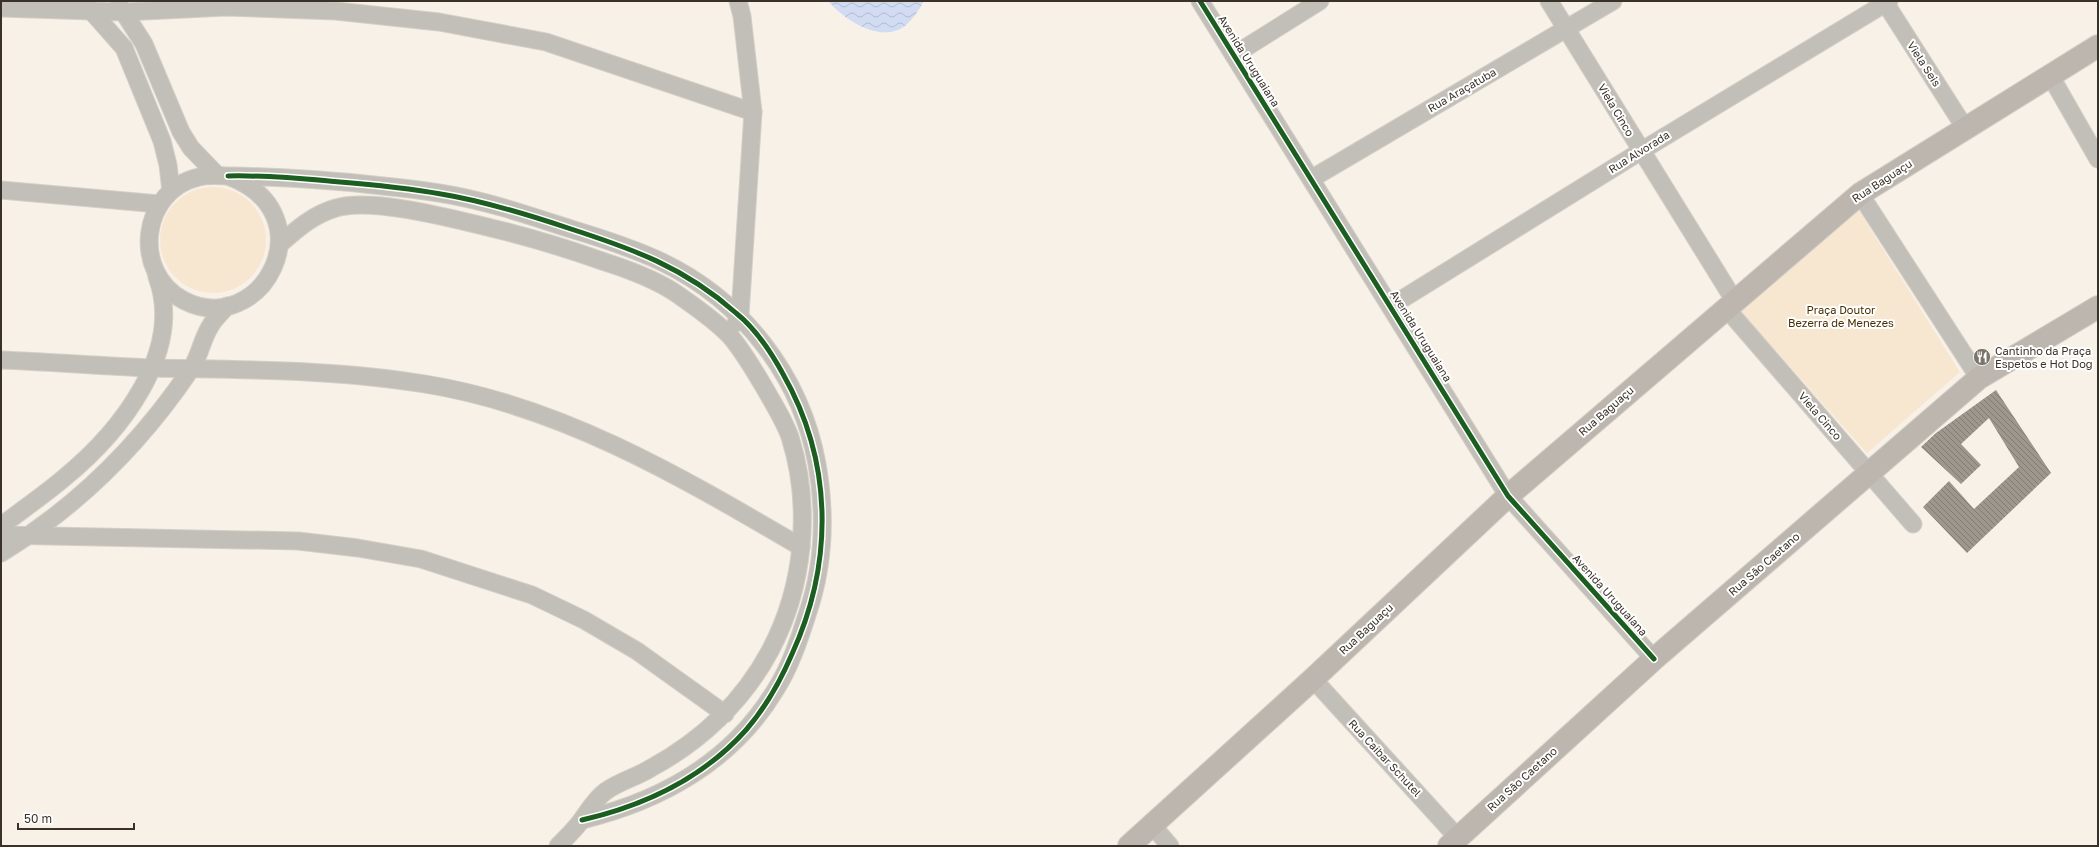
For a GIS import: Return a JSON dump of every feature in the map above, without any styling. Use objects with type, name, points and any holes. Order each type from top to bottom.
[{"type":"main road","name":"Rua Baguaçu","points":[[1128,846],[1313,679],[1508,496],[1860,194],[2098,46]]},
{"type":"main road","name":"Rua São Caetano","points":[[1454,842],[1654,659],[1979,378],[2098,307]]},
{"type":"street","points":[[729,336],[740,315],[753,112],[742,16],[738,1]]},
{"type":"street","name":"Avenida Uruguaiana","points":[[1200,1],[1508,496],[1654,659]]},
{"type":"street","points":[[1234,55],[1320,1]]},
{"type":"street","name":"Viela Cinco","points":[[1549,1],[1641,151],[1730,304],[1868,473],[1914,524]]},
{"type":"street","name":"Rua Araçatuba","points":[[1311,179],[1613,1]]},
{"type":"street","name":"Viela Seis","points":[[1886,2],[1965,128]]},
{"type":"street","name":"Rua Alvorada","points":[[1391,306],[1641,151],[1886,2]]},
{"type":"street","points":[[1,8],[87,6],[226,7],[336,11],[439,22],[546,42],[753,112]]},
{"type":"street","points":[[87,6],[124,48],[162,140],[168,165],[171,191]]},
{"type":"street","points":[[120,7],[144,44],[181,132],[191,148],[222,175],[245,182],[260,194],[268,203],[278,226],[280,244],[275,266],[264,284],[247,298],[227,306],[205,307],[184,301],[166,288],[154,270]]},
{"type":"street","points":[[2050,75],[2098,159]]},
{"type":"street","points":[[1,526],[64,478],[92,452],[118,423],[140,392],[153,368],[163,336],[164,313],[161,290],[148,248],[149,225],[159,204],[171,191],[190,180],[200,176],[222,175],[294,178],[364,184],[442,194],[516,211],[590,235],[660,261],[701,284],[740,315],[771,352],[796,397],[813,444],[822,494],[822,545],[814,595],[798,643],[777,689],[746,730],[714,760],[665,792],[619,811],[582,820]]},
{"type":"street","points":[[1,190],[159,204]]},
{"type":"street","points":[[1860,194],[1979,378]]},
{"type":"street","points":[[280,244],[306,222],[338,207],[359,204],[445,217],[552,245],[645,276],[676,293],[729,336],[752,367],[789,436],[798,472],[802,510],[801,547],[795,583],[790,601],[770,651],[751,682],[725,714],[677,753],[649,770],[607,790],[596,799],[582,820],[558,846]]},
{"type":"street","points":[[1,554],[32,535],[84,492],[125,454],[192,368],[211,325],[227,306]]},
{"type":"street","points":[[1,360],[153,368],[192,368],[354,375],[426,384],[494,400],[560,422],[625,449],[690,482],[801,547]]},
{"type":"street","points":[[1,535],[298,541],[358,548],[421,559],[532,595],[584,620],[637,651],[725,714]]},
{"type":"street","points":[[790,601],[810,607]]},
{"type":"street","name":"Rua Caibar Schutel","points":[[1313,679],[1454,842]]},
{"type":"street","points":[[696,739],[714,760]]},
{"type":"street","points":[[1152,825],[1170,846]]},
{"type":"green space","points":[[213,187],[233,191],[250,203],[262,220],[266,240],[262,260],[250,277],[233,289],[213,293],[193,289],[176,277],[164,260],[160,240],[164,220],[176,203],[193,191]]},
{"type":"green space","name":"Praça Doutor Bezerra de Menezes","points":[[1856,206],[1960,372],[1867,453],[1736,307]]},
{"type":"water","points":[[828,1],[924,1],[916,14],[905,26],[895,31],[885,32],[874,31],[853,22]]},
{"type":"building","points":[[1996,390],[2051,473],[1967,553],[1923,507],[1949,481],[1974,509],[2019,467],[1989,418],[1961,444],[1981,465],[1961,484],[1921,447],[1936,433]]},
{"type":"cycle path","points":[[1200,1],[1508,496],[1654,659]]},
{"type":"cycle path","points":[[228,176],[266,176],[385,186],[457,197],[505,208],[614,244],[636,252],[677,271],[717,297],[750,326],[768,349],[783,374],[799,408],[811,442],[819,477],[822,512],[821,548],[815,584],[806,619],[792,654],[772,694],[760,712],[746,730],[711,762],[671,788],[649,798],[627,807],[582,820]]},
{"type":"place","name":"Cantinho da Praça Espetos e Hot Dog","points":[[1982,357]]}]
